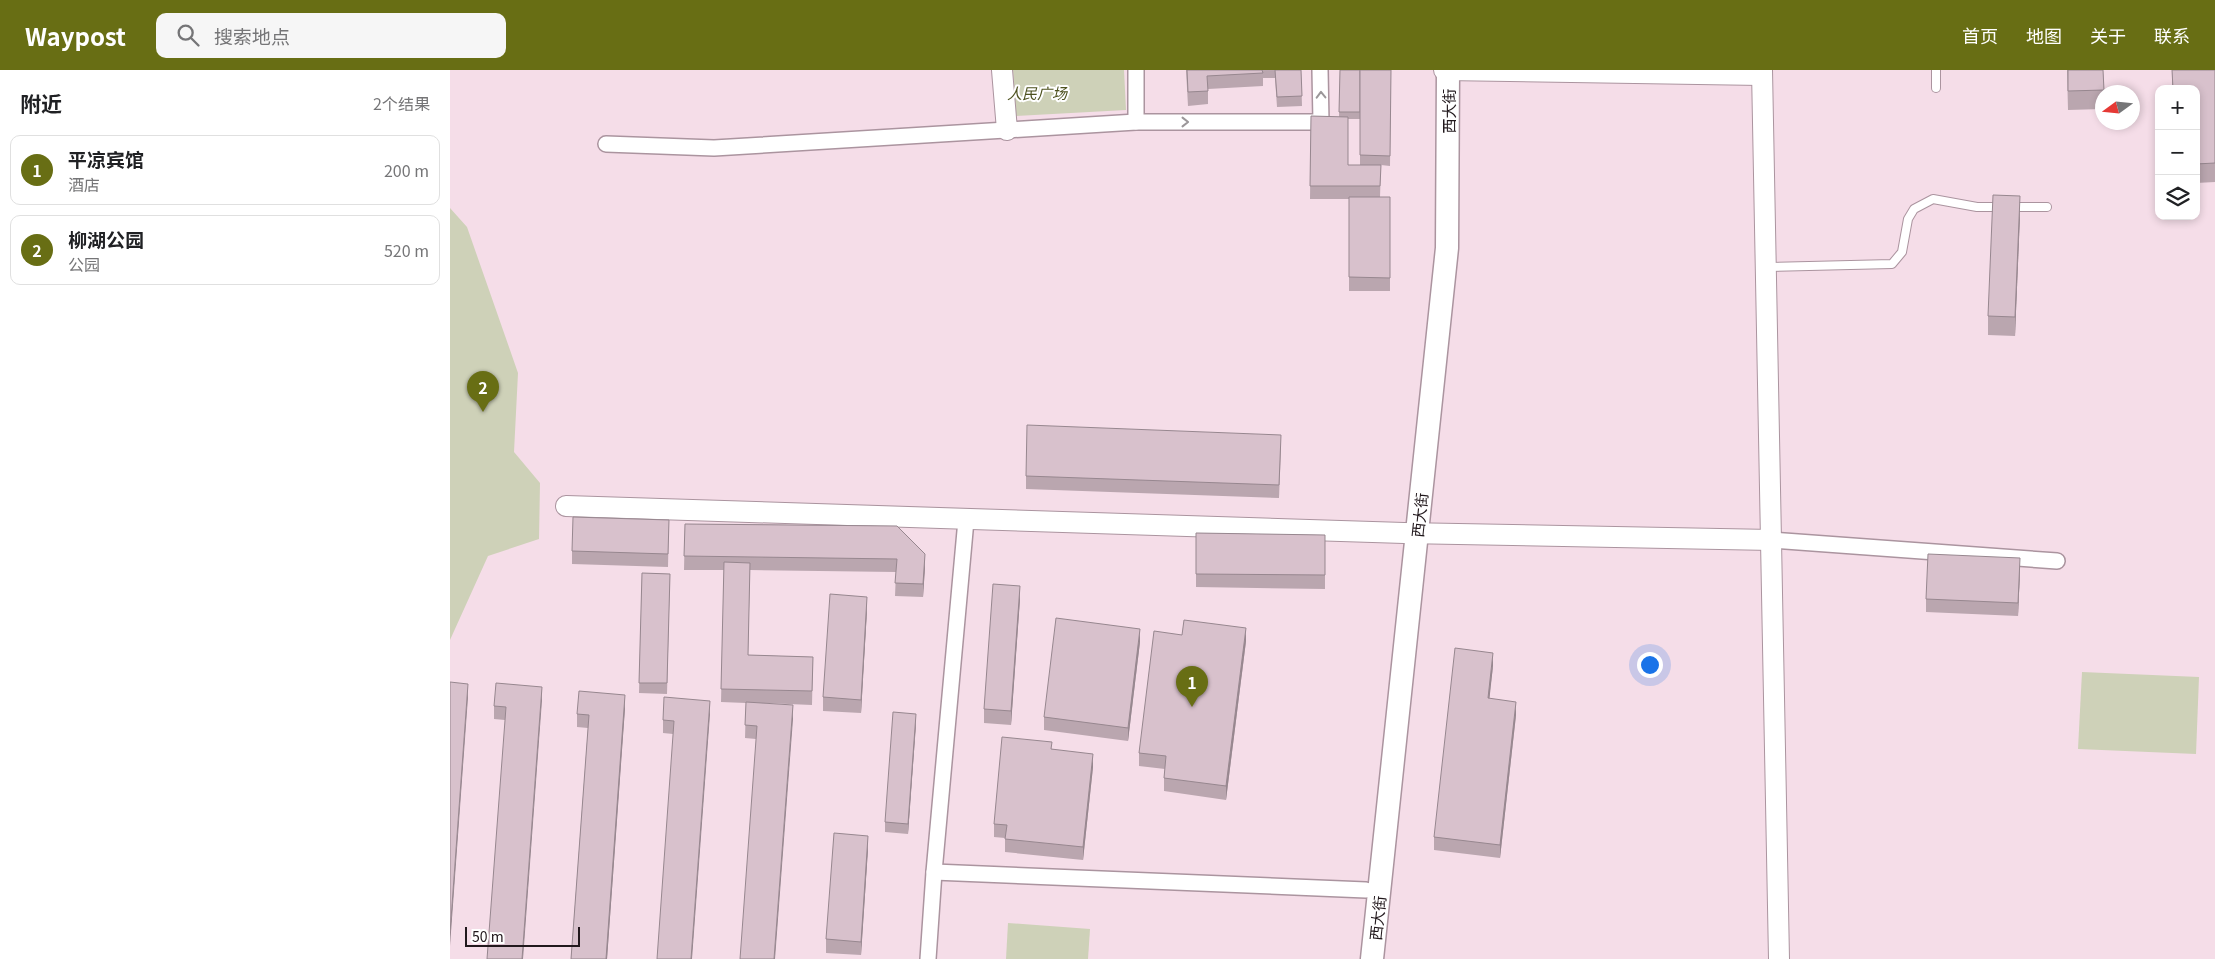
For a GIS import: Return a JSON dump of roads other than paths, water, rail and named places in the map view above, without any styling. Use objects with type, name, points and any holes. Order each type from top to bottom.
[{"type":"main road","name":"西大街","points":[[1372,959],[1434,248],[1434,70]]},
{"type":"main road","name":"西大街","points":[[1359,959],[1410,533],[1447,248],[1448,70]]},
{"type":"street","points":[[1002,70],[1007,130]]},
{"type":"street","points":[[1136,70],[1136,122]]},
{"type":"street","points":[[606,144],[714,148],[1136,122],[1321,122],[1320,70]]},
{"type":"street","points":[[1444,70],[1761,73],[1772,540],[1779,959]]},
{"type":"street","points":[[566,506],[1410,533],[1772,540],[2057,561]]},
{"type":"street","points":[[928,959],[934,872],[966,520]]},
{"type":"street","points":[[934,872],[1366,890]]},
{"type":"lane","points":[[1936,70],[1936,88]]},
{"type":"lane","points":[[1766,267],[1892,264],[1902,252],[1908,219],[1914,209],[1933,199],[1977,207],[2047,207]]},
{"type":"place","name":"柳湖公园","points":[[483,412]]},
{"type":"place","name":"平凉宾馆","points":[[1192,707]]},
{"type":"park label","name":"人民广场","points":[[1037,92]]}]
